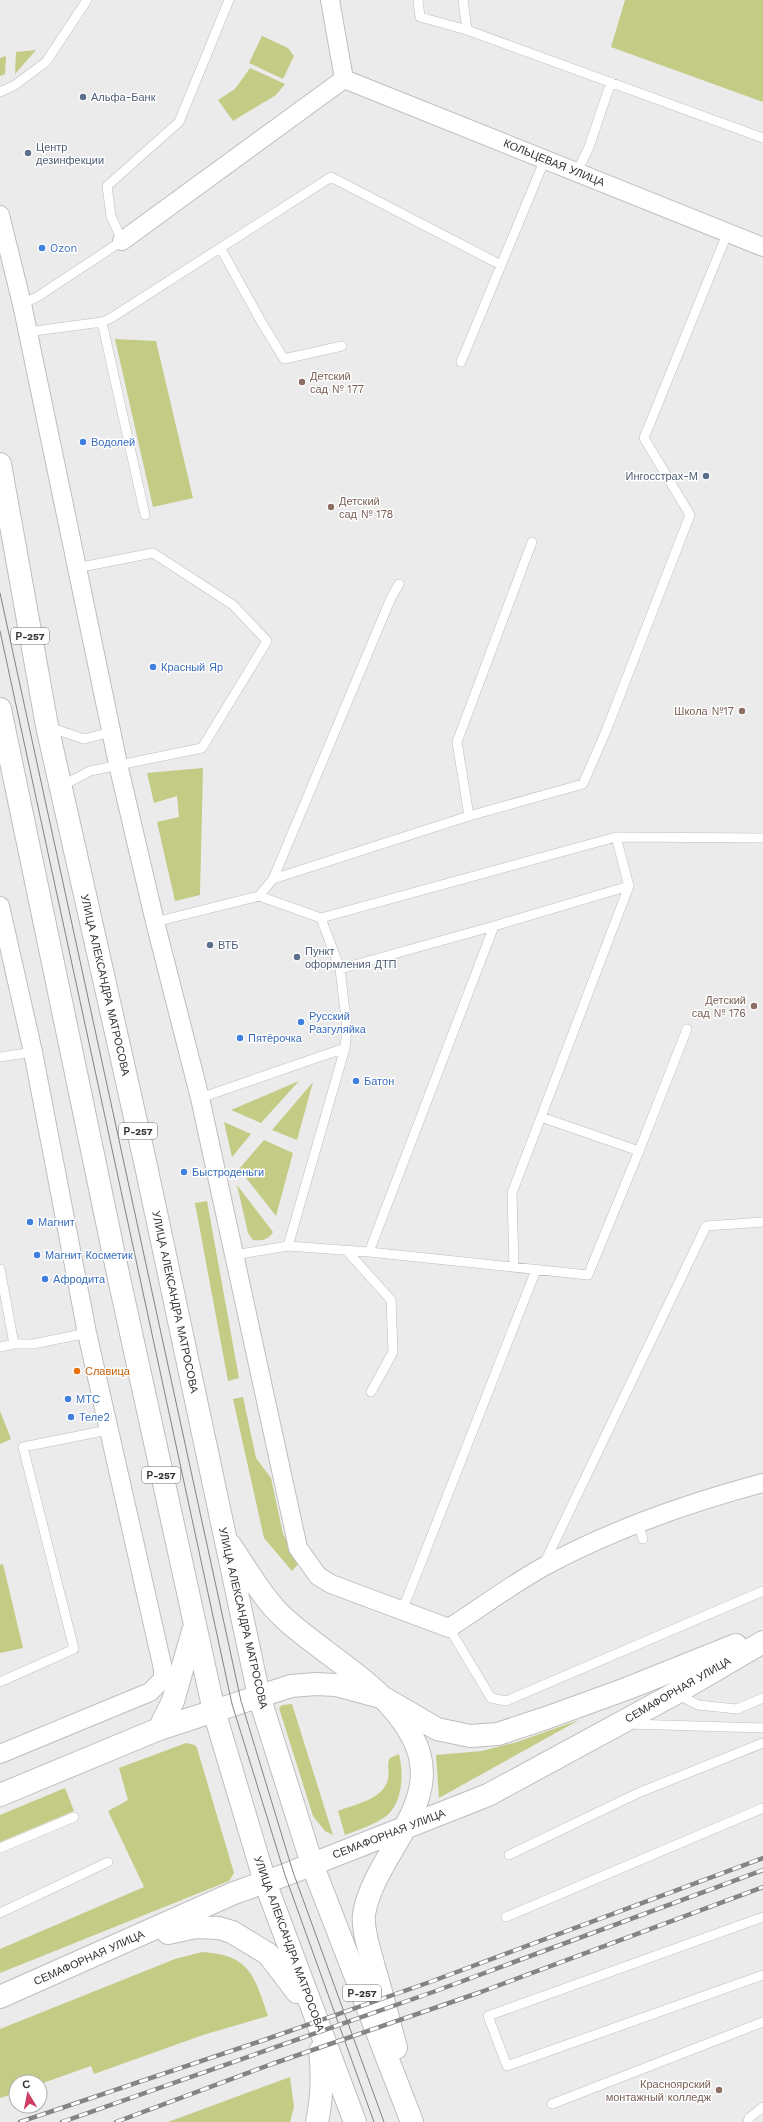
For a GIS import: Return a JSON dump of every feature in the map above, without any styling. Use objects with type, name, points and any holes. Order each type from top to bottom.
[{"type":"highway","name":"УЛИЦА АЛЕКСАНДРА МАТРОСОВА","points":[[0,464],[47,726],[60,788],[148,1174],[259,1696],[312,1864],[412,2122]]},
{"type":"highway","name":"УЛИЦА АЛЕКСАНДРА МАТРОСОВА","points":[[0,709],[115,1260],[194,1628],[214,1711],[265,1882],[318,2027],[355,2122]]},
{"type":"highway","points":[[224,1537],[282,1617],[384,1698],[414,1738],[421,1759],[422,1774],[419,1796],[405,1828],[369,1893],[364,1916],[366,1936],[400,2061],[412,2122]]},
{"type":"highway","points":[[159,1729],[173,1701],[194,1628]]},
{"type":"highway","name":"СЕМАФОРНАЯ УЛИЦА","points":[[0,1795],[159,1729],[291,1686],[316,1684],[336,1685],[384,1698],[437,1729],[470,1736],[498,1734],[626,1689],[763,1634]]},
{"type":"highway","name":"СЕМАФОРНАЯ УЛИЦА","points":[[0,1997],[234,1893],[488,1795],[676,1693],[763,1642]]},
{"type":"highway","points":[[120,1944],[196,1927],[219,1928],[232,1932],[268,1954],[297,1991],[318,2027],[322,2073],[320,2107],[317,2122]]},
{"type":"street","points":[[122,241],[344,79],[330,0]]},
{"type":"street","name":"КОЛЬЦЕВАЯ УЛИЦА","points":[[344,79],[763,248]]},
{"type":"street","points":[[0,215],[22,304],[118,764],[155,922],[200,1098],[298,1548],[318,1576],[331,1584],[449,1628],[543,1567],[641,1532],[763,1483]]},
{"type":"street","points":[[0,906],[33,1052],[87,1333],[163,1669],[163,1679],[150,1692],[0,1754]]},
{"type":"lane","points":[[0,92],[15,85],[46,62],[87,0]]},
{"type":"lane","points":[[22,304],[37,297],[122,241],[111,216],[107,186],[179,122],[229,0]]},
{"type":"lane","points":[[418,0],[420,17],[467,30],[763,138]]},
{"type":"lane","points":[[463,0],[467,30]]},
{"type":"lane","points":[[577,172],[589,147],[612,82]]},
{"type":"lane","points":[[461,362],[545,159]]},
{"type":"lane","points":[[27,332],[102,322],[111,318],[221,249],[331,177],[501,265]]},
{"type":"lane","points":[[273,879],[469,816],[583,784],[690,515],[644,438],[727,234]]},
{"type":"lane","points":[[221,249],[284,359],[342,346]]},
{"type":"lane","points":[[102,322],[145,515]]},
{"type":"lane","points":[[469,816],[457,742],[532,542]]},
{"type":"lane","points":[[60,788],[90,771],[118,764],[202,748],[267,641],[233,605],[153,553],[76,568]]},
{"type":"lane","points":[[259,896],[273,879],[391,598],[399,584]]},
{"type":"lane","points":[[47,726],[84,739],[111,732]]},
{"type":"lane","points":[[155,922],[259,896],[321,918],[616,837],[763,838]]},
{"type":"lane","points":[[514,1267],[512,1193],[630,886],[616,837]]},
{"type":"lane","points":[[340,969],[630,886]]},
{"type":"lane","points":[[288,1246],[346,1048],[347,1028],[340,969],[321,918]]},
{"type":"lane","points":[[369,1252],[494,926]]},
{"type":"lane","points":[[234,1255],[288,1246],[369,1252],[588,1275],[640,1151],[687,1029]]},
{"type":"lane","points":[[200,1098],[346,1048]]},
{"type":"lane","points":[[0,1057],[33,1052]]},
{"type":"lane","points":[[541,1117],[640,1151]]},
{"type":"lane","points":[[543,1567],[706,1226],[763,1222]]},
{"type":"lane","points":[[347,1251],[391,1300],[393,1352],[371,1392]]},
{"type":"lane","points":[[0,1269],[14,1344]]},
{"type":"lane","points":[[402,1611],[536,1270]]},
{"type":"lane","points":[[0,1347],[14,1344],[33,1344],[87,1333]]},
{"type":"lane","points":[[0,1682],[74,1649],[23,1447],[108,1430]]},
{"type":"lane","points":[[449,1628],[491,1698],[506,1701],[763,1591]]},
{"type":"lane","points":[[676,1693],[698,1705],[737,1709],[763,1698]]},
{"type":"lane","points":[[618,1724],[763,1728]]},
{"type":"lane","points":[[509,1855],[638,1793],[763,1743]]},
{"type":"lane","points":[[506,1917],[763,1808]]},
{"type":"lane","points":[[0,1848],[74,1817]]},
{"type":"lane","points":[[0,1913],[108,1862]]},
{"type":"lane","points":[[763,1917],[488,2016],[507,2066],[763,1975]]},
{"type":"lane","points":[[552,2104],[763,2022]]},
{"type":"lane","points":[[748,2122],[748,2118],[763,2107]]},
{"type":"green space","points":[[625,0],[763,0],[763,102],[611,47]]},
{"type":"green space","points":[[262,36],[288,48],[294,56],[283,79],[249,63]]},
{"type":"green space","points":[[36,50],[15,74],[16,52]]},
{"type":"green space","points":[[6,56],[5,74],[0,76],[0,58]]},
{"type":"green space","points":[[250,68],[285,84],[276,95],[233,121],[218,100],[235,89]]},
{"type":"green space","points":[[115,339],[156,341],[193,498],[153,507]]},
{"type":"green space","points":[[203,768],[200,895],[175,901],[157,822],[179,817],[177,796],[154,803],[147,773]]},
{"type":"green space","points":[[299,1081],[261,1123],[231,1110]]},
{"type":"green space","points":[[313,1082],[297,1140],[272,1130]]},
{"type":"green space","points":[[224,1122],[251,1134],[232,1157]]},
{"type":"green space","points":[[264,1140],[293,1153],[276,1216],[239,1169]]},
{"type":"green space","points":[[237,1185],[273,1232],[267,1238],[262,1240],[253,1240],[248,1233]]},
{"type":"green space","points":[[207,1201],[239,1378],[228,1381],[195,1203]]},
{"type":"green space","points":[[243,1397],[256,1458],[271,1478],[283,1534],[299,1563],[292,1571],[264,1538],[233,1399]]},
{"type":"green space","points":[[0,1411],[11,1439],[0,1444]]},
{"type":"green space","points":[[3,1564],[23,1648],[0,1653],[0,1565]]},
{"type":"green space","points":[[292,1704],[333,1835],[325,1831],[313,1816],[279,1708],[282,1705]]},
{"type":"green space","points":[[579,1720],[439,1798],[436,1755],[482,1751],[517,1742]]},
{"type":"green space","points":[[186,1743],[195,1745],[197,1748],[234,1873],[229,1881],[0,1973],[0,1949],[144,1887],[108,1811],[128,1800],[119,1768]]},
{"type":"green space","points":[[399,1754],[402,1779],[401,1788],[399,1797],[391,1811],[385,1817],[376,1822],[345,1835],[338,1811],[368,1800],[380,1792],[388,1779],[388,1765],[390,1758]]},
{"type":"green space","points":[[65,1788],[74,1811],[0,1842],[0,1815]]},
{"type":"green space","points":[[202,1952],[218,1954],[231,1958],[240,1963],[248,1970],[254,1979],[268,2016],[203,2035],[94,2074],[91,2066],[48,2081],[48,2074],[8,2074],[8,2096],[0,2098],[0,2029],[175,1959]]},
{"type":"green space","points":[[290,2077],[294,2107],[290,2122],[168,2122]]},
{"type":"tram line","points":[[0,593],[241,1701],[293,1872],[384,2122]]},
{"type":"tram line","points":[[0,631],[232,1704],[285,1875],[374,2122]]},
{"type":"railway","points":[[20,2122],[264,2040],[430,1982],[763,1858]]},
{"type":"railway","points":[[62,2122],[433,1992],[763,1870]]},
{"type":"railway","points":[[116,2122],[272,2064],[481,1992],[763,1887]]},
{"type":"place","name":"Альфа-Банк","points":[[83,97]]},
{"type":"place","name":"Центр дезинфекции","points":[[28,153]]},
{"type":"place","name":"Ozon","points":[[42,248]]},
{"type":"place","name":"Детский сад № 177","points":[[302,382]]},
{"type":"place","name":"Водолей","points":[[83,442]]},
{"type":"place","name":"Ингосстрах-М","points":[[706,476]]},
{"type":"place","name":"Детский сад № 178","points":[[331,507]]},
{"type":"place","name":"Красный Яр","points":[[153,667]]},
{"type":"place","name":"Школа №17","points":[[742,711]]},
{"type":"place","name":"ВТБ","points":[[210,945]]},
{"type":"place","name":"Пункт оформления ДТП","points":[[297,957]]},
{"type":"place","name":"Детский сад № 176","points":[[754,1006]]},
{"type":"place","name":"Русский Разгуляйка","points":[[301,1022]]},
{"type":"place","name":"Пятёрочка","points":[[240,1038]]},
{"type":"place","name":"Батон","points":[[356,1081]]},
{"type":"place","name":"Быстроденьги","points":[[184,1172]]},
{"type":"place","name":"Магнит","points":[[30,1222]]},
{"type":"place","name":"Магнит Косметик","points":[[37,1255]]},
{"type":"place","name":"Афродита","points":[[45,1279]]},
{"type":"place","name":"Славица","points":[[77,1371]]},
{"type":"place","name":"МТС","points":[[68,1399]]},
{"type":"place","name":"Теле2","points":[[71,1417]]},
{"type":"place","name":"Красноярский монтажный колледж","points":[[719,2090]]}]
